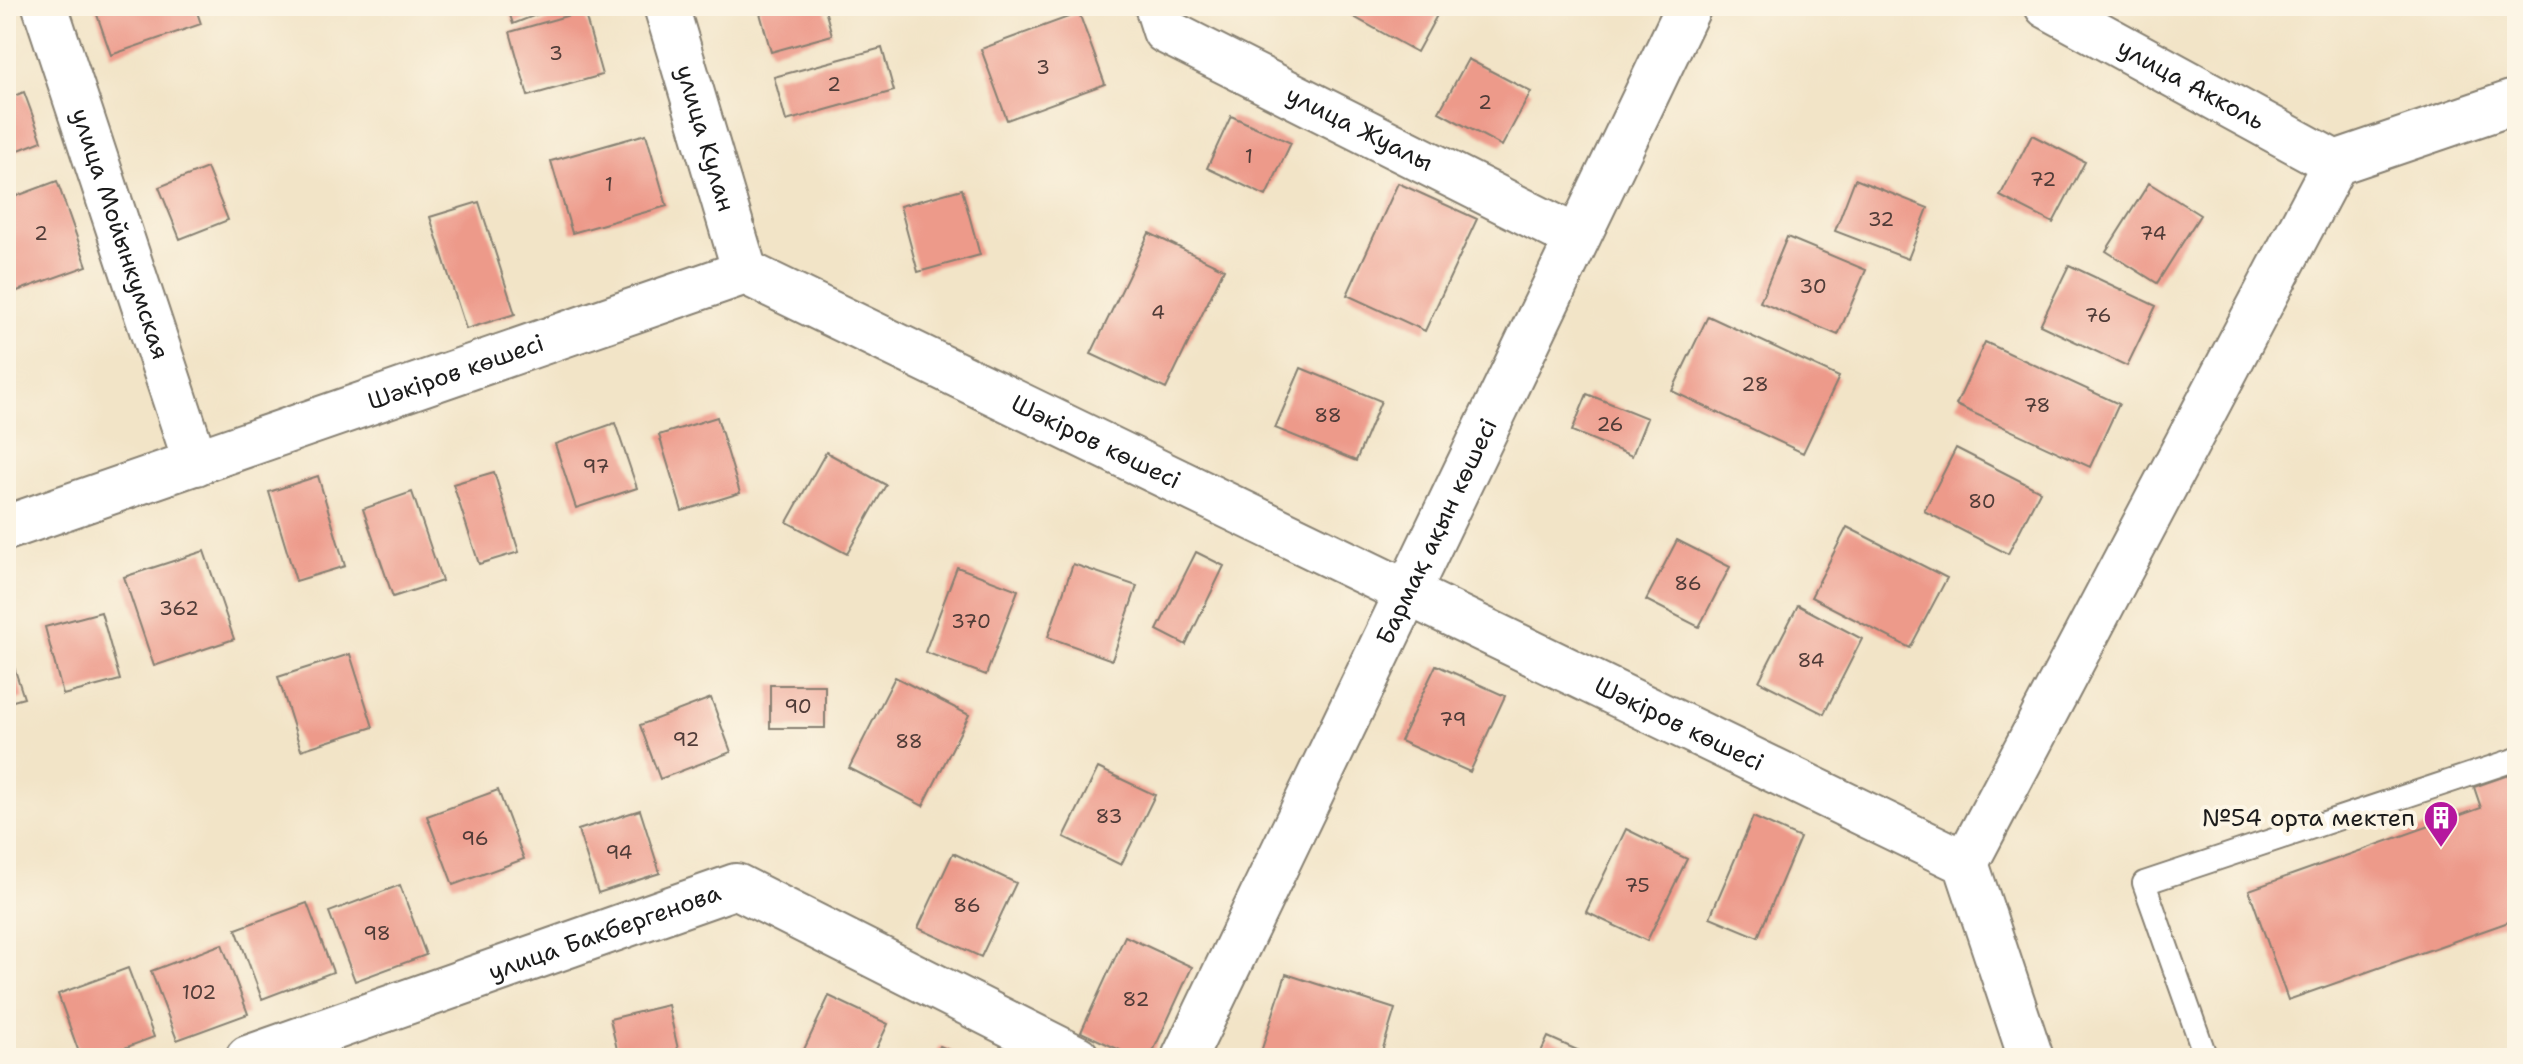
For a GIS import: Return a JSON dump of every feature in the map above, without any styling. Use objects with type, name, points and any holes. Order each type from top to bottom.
[{"type":"street","name":"улица Мойынкумская","points":[[45,6],[196,463]]},
{"type":"street","name":"улица Кулан","points":[[666,6],[745,272]]},
{"type":"street","name":"улица Жуалы","points":[[1157,6],[1165,31],[1577,238]]},
{"type":"street","name":"Бармақ ақын көшесі","points":[[1184,1058],[1689,6]]},
{"type":"street","name":"улица Акколь","points":[[2047,6],[2335,163]]},
{"type":"street","points":[[2031,1058],[1966,863],[2335,163],[2517,101]]},
{"type":"street","name":"Шәкіров көшесі","points":[[6,528],[745,272],[1966,863]]},
{"type":"street","name":"улица Бакбергенова","points":[[248,1058],[736,886],[1077,1058]]},
{"type":"lane","points":[[2206,1058],[2144,883],[2517,759]]},
{"type":"building","points":[[94,6],[195,6],[201,24],[111,55]]},
{"type":"building","points":[[507,6],[559,6],[513,24]]},
{"type":"building","points":[[758,6],[824,6],[832,35],[771,52]]},
{"type":"building","points":[[1351,6],[1442,6],[1417,52],[1347,13]]},
{"type":"building","points":[[584,11],[602,75],[528,96],[510,32]]},
{"type":"building","points":[[1079,13],[1105,84],[1007,120],[981,49]]},
{"type":"building","points":[[882,48],[894,91],[786,121],[774,77]]},
{"type":"building","points":[[1468,59],[1531,92],[1502,146],[1439,112]]},
{"type":"building","points":[[24,92],[42,141],[6,155],[6,99]]},
{"type":"building","points":[[1231,116],[1291,143],[1266,196],[1207,168]]},
{"type":"building","points":[[646,134],[667,206],[572,233],[551,161]]},
{"type":"building","points":[[2032,135],[2085,162],[2053,223],[2000,196]]},
{"type":"building","points":[[207,168],[228,220],[180,239],[159,187]]},
{"type":"building","points":[[1855,179],[1928,208],[1908,259],[1835,231]]},
{"type":"building","points":[[57,181],[87,266],[6,295],[6,200]]},
{"type":"building","points":[[1398,183],[1477,219],[1425,331],[1347,295]]},
{"type":"building","points":[[2149,183],[2200,215],[2157,283],[2106,251]]},
{"type":"building","points":[[962,189],[980,255],[918,272],[900,206]]},
{"type":"building","points":[[479,202],[515,314],[466,329],[430,217]]},
{"type":"building","points":[[1149,233],[1224,269],[1166,389],[1091,354]]},
{"type":"building","points":[[1787,237],[1866,270],[1838,335],[1760,302]]},
{"type":"building","points":[[2069,265],[2156,306],[2127,366],[2040,325]]},
{"type":"building","points":[[1708,316],[1839,377],[1803,453],[1672,391]]},
{"type":"building","points":[[1985,342],[2119,404],[2090,467],[1956,405]]},
{"type":"building","points":[[1301,368],[1381,401],[1356,461],[1275,428]]},
{"type":"building","points":[[1587,394],[1647,418],[1632,456],[1572,431]]},
{"type":"building","points":[[717,417],[740,493],[682,511],[659,435]]},
{"type":"building","points":[[615,423],[637,488],[576,508],[555,444]]},
{"type":"building","points":[[1956,448],[2040,491],[2008,554],[1924,511]]},
{"type":"building","points":[[826,452],[886,485],[847,554],[787,522]]},
{"type":"building","points":[[494,472],[519,552],[479,564],[453,484]]},
{"type":"building","points":[[318,476],[345,566],[296,581],[269,492]]},
{"type":"building","points":[[412,492],[442,581],[393,597],[363,509]]},
{"type":"building","points":[[1847,527],[1947,578],[1910,648],[1811,597]]},
{"type":"building","points":[[1677,540],[1730,567],[1699,627],[1646,600]]},
{"type":"building","points":[[204,551],[234,639],[154,666],[124,577]]},
{"type":"building","points":[[1196,552],[1224,566],[1186,645],[1157,630]]},
{"type":"building","points":[[1073,564],[1137,586],[1112,660],[1048,637]]},
{"type":"building","points":[[957,567],[1018,590],[986,675],[925,652]]},
{"type":"building","points":[[1798,605],[1862,639],[1824,714],[1759,681]]},
{"type":"building","points":[[101,612],[120,680],[63,695],[45,627]]},
{"type":"building","points":[[6,642],[24,698],[6,703]]},
{"type":"building","points":[[350,654],[373,727],[301,750],[278,677]]},
{"type":"building","points":[[1436,665],[1505,696],[1470,772],[1400,741]]},
{"type":"building","points":[[895,677],[969,715],[923,806],[849,768]]},
{"type":"building","points":[[770,685],[825,685],[825,728],[770,728]]},
{"type":"building","points":[[711,698],[731,752],[660,779],[640,725]]},
{"type":"building","points":[[1098,768],[1155,795],[1121,865],[1064,837]]},
{"type":"building","name":"№54 орта мектеп","points":[[2517,772],[2517,919],[2288,1000],[2249,890],[2481,808],[2474,787]]},
{"type":"building","points":[[498,790],[524,859],[453,885],[427,816]]},
{"type":"building","points":[[640,810],[660,873],[598,893],[578,830]]},
{"type":"building","points":[[1753,817],[1800,838],[1758,937],[1710,917]]},
{"type":"building","points":[[1626,829],[1687,859],[1647,941],[1586,912]]},
{"type":"building","points":[[953,853],[1016,883],[981,957],[918,928]]},
{"type":"building","points":[[400,885],[426,955],[355,981],[329,912]]},
{"type":"building","points":[[307,903],[333,972],[262,999],[236,929]]},
{"type":"building","points":[[1125,936],[1192,967],[1150,1058],[1137,1058],[1081,1032]]},
{"type":"building","points":[[222,944],[248,1014],[177,1040],[151,971]]},
{"type":"building","points":[[128,968],[154,1037],[98,1058],[81,1058],[58,994]]},
{"type":"building","points":[[1286,974],[1395,1009],[1380,1058],[1259,1058]]},
{"type":"building","points":[[829,996],[888,1024],[872,1058],[800,1058]]},
{"type":"building","points":[[668,1005],[680,1058],[619,1058],[610,1019]]},
{"type":"building","points":[[1548,1037],[1595,1058],[1538,1058]]},
{"type":"building","points":[[940,1046],[967,1058],[935,1058]]},
{"type":"place","name":"№54 орта мектеп","points":[[2441,849]]}]
